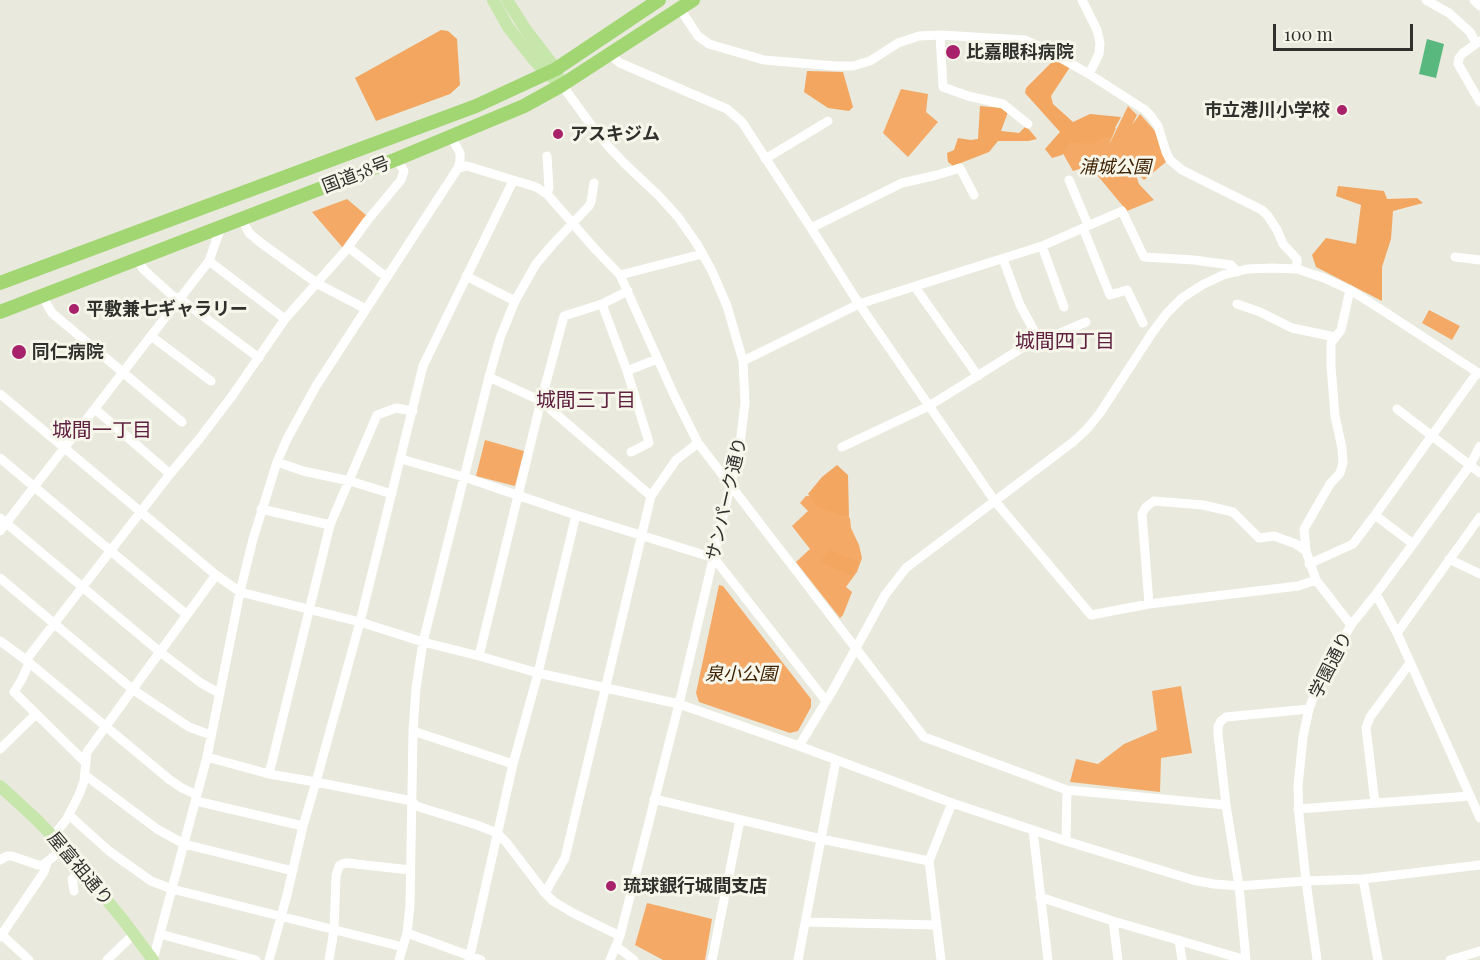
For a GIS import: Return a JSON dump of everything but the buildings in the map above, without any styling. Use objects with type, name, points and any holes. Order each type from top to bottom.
[{"type":"highway","name":"国道58号","points":[[0,283],[476,106],[551,71],[659,0]]},
{"type":"highway","name":"国道58号","points":[[0,312],[398,159],[524,106],[562,85],[693,0]]},
{"type":"main road","points":[[493,0],[508,27],[533,59],[551,71]]},
{"type":"main road","points":[[507,0],[562,85]]},
{"type":"main road","name":"屋富祖通り","points":[[0,786],[64,848],[153,960]]},
{"type":"street","points":[[1082,0],[1097,30],[1100,43],[1099,54],[1089,74]]},
{"type":"street","points":[[1426,0],[1449,13],[1478,42],[1459,58],[1458,64],[1480,102]]},
{"type":"street","points":[[1474,0],[1480,6]]},
{"type":"street","points":[[680,9],[698,36],[709,44],[764,60],[853,66],[870,61],[898,43],[919,36],[940,35],[1024,40],[1043,48],[1145,110],[1158,126],[1170,160],[1176,166],[1262,210],[1283,244],[1296,259],[1297,269]]},
{"type":"street","points":[[940,35],[943,87],[968,96],[1003,104],[1028,124]]},
{"type":"street","points":[[609,54],[620,63],[727,109],[742,122],[859,304],[994,500],[1091,615],[1149,604],[1298,586],[1316,580]]},
{"type":"street","name":"サンパーク通り","points":[[562,85],[591,125],[624,163],[678,217],[712,271],[727,306],[743,361],[745,403],[740,444],[731,486],[679,704],[618,941],[610,960]]},
{"type":"street","points":[[765,159],[828,121]]},
{"type":"street","points":[[153,960],[207,757],[240,592],[261,509],[287,439],[316,386],[458,168],[460,153],[451,136]]},
{"type":"street","points":[[547,194],[549,188],[548,156]]},
{"type":"street","points":[[86,763],[14,692],[22,679],[27,662],[54,622],[200,438],[285,319],[318,284],[401,180],[404,171],[398,159]]},
{"type":"street","points":[[458,168],[467,166],[536,187],[547,194],[620,275],[657,359],[698,443],[924,737],[1067,790],[1226,805]]},
{"type":"street","points":[[812,228],[902,183],[960,168],[974,195]]},
{"type":"street","points":[[1069,180],[1110,295],[1127,290],[1143,323]]},
{"type":"street","points":[[269,960],[303,826],[360,622],[423,366],[513,181]]},
{"type":"street","points":[[399,960],[407,933],[410,904],[413,731],[416,688],[423,642],[489,377],[500,338],[515,302],[536,264],[589,206],[594,183]]},
{"type":"street","points":[[743,361],[859,304],[1042,246],[1122,211],[1144,257],[1194,260],[1231,266],[1237,272]]},
{"type":"street","points":[[242,219],[249,233],[261,243],[318,284],[366,309]]},
{"type":"street","points":[[219,693],[201,683],[159,652],[82,586],[2,524],[65,448],[209,261],[221,227]]},
{"type":"street","points":[[1042,246],[1064,307]]},
{"type":"street","points":[[348,247],[387,276]]},
{"type":"street","points":[[620,275],[702,254]]},
{"type":"street","points":[[1455,257],[1480,260]]},
{"type":"street","points":[[137,259],[144,270],[174,297],[179,298],[259,358]]},
{"type":"street","points":[[1003,259],[1020,305],[1038,338],[1044,340],[1086,322]]},
{"type":"street","points":[[209,261],[285,319]]},
{"type":"street","points":[[799,746],[885,595],[906,568],[1073,442],[1100,413],[1167,313],[1182,298],[1223,275],[1247,269],[1272,268],[1297,269],[1324,278],[1350,290],[1479,375],[1431,435],[1353,544],[1309,564]]},
{"type":"street","points":[[466,276],[515,302]]},
{"type":"street","points":[[915,287],[978,376]]},
{"type":"street","points":[[1350,290],[1341,330],[1331,343],[1335,416],[1343,464],[1340,473],[1330,484],[1304,529],[1309,564],[1316,580],[1351,626]]},
{"type":"street","points":[[479,656],[564,316],[602,304],[628,291]]},
{"type":"street","points":[[42,296],[52,313],[182,422]]},
{"type":"street","points":[[602,304],[627,371],[649,443],[631,452]]},
{"type":"street","points":[[1237,304],[1260,312],[1292,328],[1335,337]]},
{"type":"street","points":[[151,336],[211,381]]},
{"type":"street","points":[[842,447],[929,406],[1038,338]]},
{"type":"street","points":[[627,371],[657,359]]},
{"type":"street","points":[[489,377],[542,401],[651,496]]},
{"type":"street","points":[[0,394],[216,575],[240,592],[360,622],[423,642],[538,673],[679,704],[952,803],[1193,880],[1239,886],[1363,879],[1480,866]]},
{"type":"street","points":[[269,774],[330,525],[377,415],[396,408],[413,411]]},
{"type":"street","points":[[95,409],[170,474]]},
{"type":"street","points":[[1396,409],[1480,473]]},
{"type":"street","points":[[545,893],[565,858],[651,496],[675,460],[698,443]]},
{"type":"street","name":"学園通り","points":[[1317,960],[1305,881],[1298,809],[1299,766],[1309,709],[1319,682],[1351,626],[1470,465],[1480,446]]},
{"type":"street","points":[[0,458],[188,615]]},
{"type":"street","points":[[401,459],[464,477],[714,558],[826,702]]},
{"type":"street","points":[[278,462],[303,471],[350,481],[392,494]]},
{"type":"street","points":[[1149,604],[1142,514],[1146,507],[1154,501],[1203,505],[1233,512],[1259,538],[1274,536],[1306,550]]},
{"type":"street","points":[[261,509],[330,525]]},
{"type":"street","points":[[470,958],[513,764],[538,673],[576,514]]},
{"type":"street","points":[[1375,515],[1413,544]]},
{"type":"street","points":[[1397,633],[1478,523]]},
{"type":"street","points":[[1449,560],[1480,574]]},
{"type":"street","points":[[53,836],[69,815],[79,795],[84,781],[87,752],[216,575]]},
{"type":"street","points":[[0,578],[132,689],[189,727],[211,735]]},
{"type":"street","points":[[1376,594],[1397,633],[1480,818]]},
{"type":"street","points":[[0,641],[170,780],[197,798],[303,826]]},
{"type":"street","points":[[1376,803],[1366,728],[1370,717],[1410,663]]},
{"type":"street","points":[[1040,897],[1246,960],[1239,886],[1226,805],[1218,726],[1226,717],[1309,709]]},
{"type":"street","points":[[0,749],[36,714]]},
{"type":"street","points":[[413,731],[513,764]]},
{"type":"street","points":[[207,757],[269,774],[412,801],[416,806],[497,833],[545,893],[562,907],[618,941],[634,960]]},
{"type":"street","points":[[798,960],[836,760]]},
{"type":"street","points":[[85,775],[157,829],[184,844],[293,871]]},
{"type":"street","points":[[1066,841],[1067,790]]},
{"type":"street","points":[[1298,809],[1470,796]]},
{"type":"street","points":[[654,800],[821,839],[929,861]]},
{"type":"street","points":[[941,960],[929,861],[952,803]]},
{"type":"street","points":[[69,815],[109,851],[151,880],[172,889],[403,948]]},
{"type":"street","points":[[712,960],[740,820]]},
{"type":"street","points":[[1033,830],[1048,960]]},
{"type":"street","points":[[0,860],[12,856],[43,865],[64,848]]},
{"type":"street","points":[[29,960],[0,935],[44,872],[47,863]]},
{"type":"street","points":[[329,960],[334,930],[336,876],[339,866],[342,864],[410,870]]},
{"type":"street","points":[[74,891],[72,879],[82,870]]},
{"type":"street","points":[[1363,879],[1378,960]]},
{"type":"street","points":[[1113,921],[1118,960]]},
{"type":"street","points":[[806,922],[936,925]]},
{"type":"street","points":[[407,933],[470,958],[481,960]]},
{"type":"street","points":[[107,960],[134,934]]},
{"type":"street","points":[[160,934],[256,960]]},
{"type":"street","points":[[1179,940],[1182,960]]},
{"type":"street","points":[[1450,960],[1480,951]]},
{"type":"green space","points":[[901,89],[928,94],[926,112],[938,122],[908,157],[883,133]]},
{"type":"green space","name":"浦城公園","points":[[1128,106],[1137,115],[1132,125],[1140,114],[1156,132],[1166,162],[1144,180],[1138,174],[1136,175],[1139,184],[1154,200],[1127,211],[1092,169],[1092,154],[1089,166],[1073,171],[1062,152],[1068,138],[1104,123],[1116,128],[1108,147]]},
{"type":"green space","points":[[347,199],[367,216],[343,248],[312,212]]},
{"type":"green space","points":[[1429,310],[1460,326],[1452,340],[1422,323]]},
{"type":"green space","points":[[485,440],[524,451],[515,486],[476,476]]},
{"type":"green space","points":[[806,496],[812,496],[850,518],[851,528],[859,545],[862,558],[857,572],[846,587],[852,592],[840,618],[796,562],[810,549],[792,526],[808,511],[800,503]]},
{"type":"green space","name":"泉小公園","points":[[719,585],[723,586],[811,699],[811,707],[798,731],[790,733],[699,702],[696,693]]},
{"type":"green space","points":[[1181,686],[1192,753],[1161,758],[1160,792],[1070,782],[1076,759],[1098,764],[1124,744],[1157,730],[1152,691]]},
{"type":"green space","points":[[647,903],[712,919],[705,960],[663,960],[635,945]]},
{"type":"shaded area","points":[[441,30],[448,31],[457,39],[460,85],[450,94],[376,121],[355,78]]},
{"type":"shaded area","points":[[1427,39],[1444,44],[1436,78],[1419,74]]},
{"type":"shaded area","points":[[1055,59],[1070,67],[1051,96],[1053,104],[1073,122],[1090,114],[1121,117],[1111,135],[1091,144],[1070,142],[1062,155],[1052,158],[1045,149],[1060,132],[1025,93],[1026,88]]},
{"type":"shaded area","points":[[807,71],[843,72],[853,107],[849,111],[828,108],[804,92]]},
{"type":"shaded area","points":[[980,106],[1001,108],[1008,112],[1001,131],[1019,133],[1026,126],[1037,139],[998,141],[989,152],[953,166],[948,162],[947,153],[954,150],[958,138],[978,139]]},
{"type":"shaded area","points":[[1338,186],[1384,191],[1387,199],[1417,198],[1423,203],[1393,211],[1391,239],[1382,267],[1382,301],[1316,267],[1312,255],[1326,238],[1356,244],[1361,205],[1336,196]]},
{"type":"shaded area","points":[[837,465],[848,475],[849,517],[817,507],[808,494],[822,477]]},
{"type":"shaded area","points":[[829,550],[860,562],[851,576],[820,562]]},
{"type":"place","name":"比嘉眼科病院","points":[[953,52]]},
{"type":"place","name":"市立港川小学校","points":[[1342,110]]},
{"type":"place","name":"アスキジム","points":[[558,134]]},
{"type":"place","name":"平敷兼七ギャラリー","points":[[74,309]]},
{"type":"place","name":"同仁病院","points":[[19,352]]},
{"type":"place","name":"琉球銀行城間支店","points":[[611,886]]},
{"type":"district","name":"城間四丁目","points":[[1065,342]]},
{"type":"district","name":"城間三丁目","points":[[586,401]]},
{"type":"district","name":"城間一丁目","points":[[102,431]]}]
